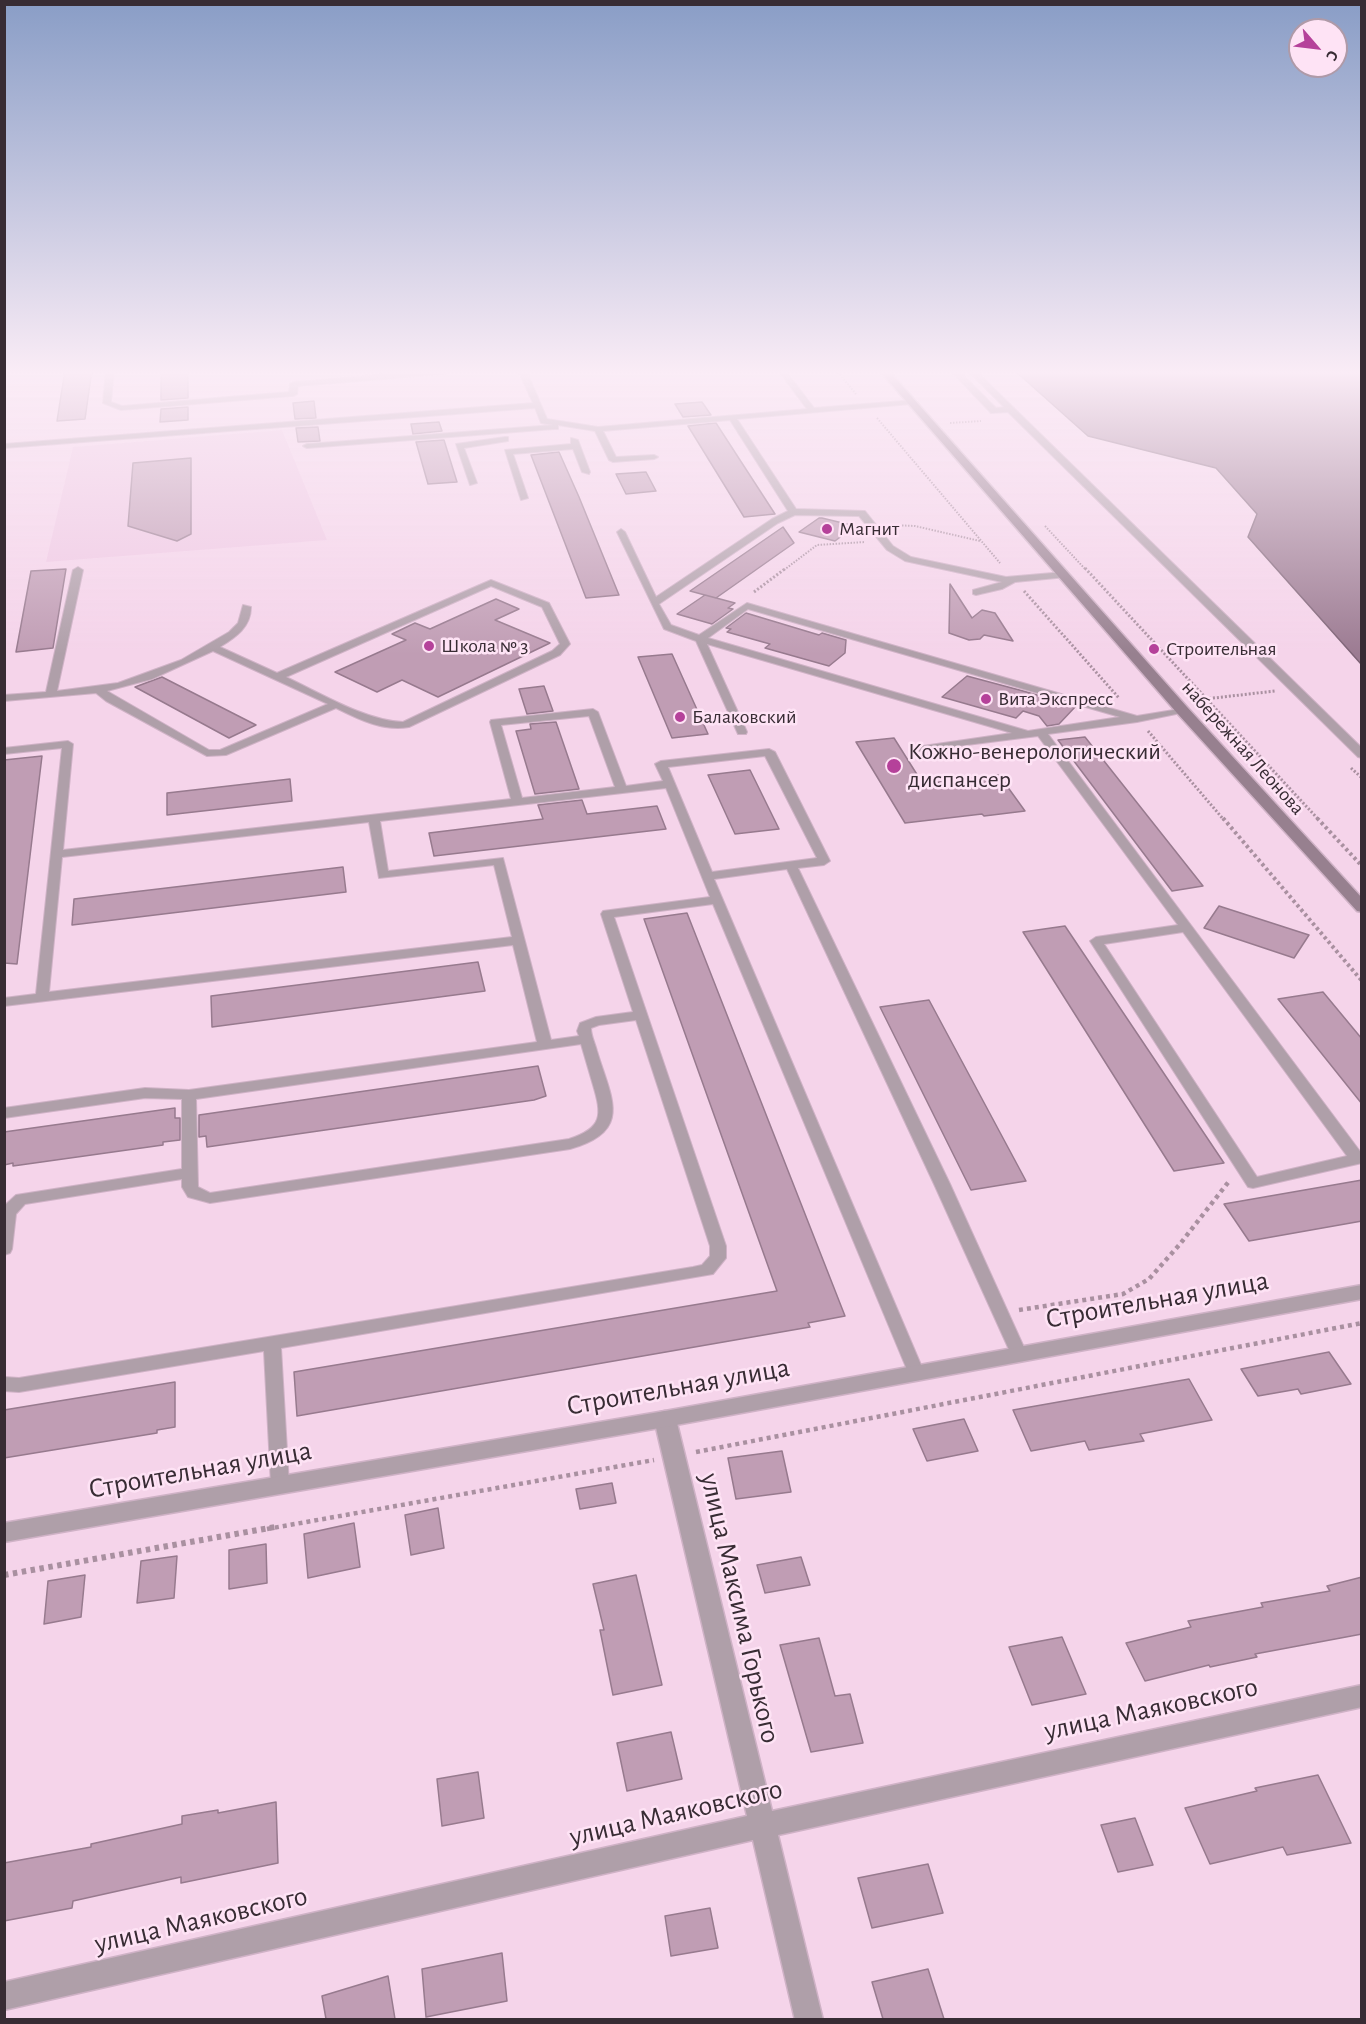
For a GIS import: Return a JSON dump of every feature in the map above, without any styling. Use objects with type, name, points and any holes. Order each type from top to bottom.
[{"type":"main road","name":"набережная Леонова","points":[[966,464],[1182,710],[1362,908]]},
{"type":"street","name":"Строительная улица","points":[[4,1533],[665,1419],[1362,1292]]},
{"type":"street","name":"улица Максима Горького","points":[[665,1419],[809,2019]]},
{"type":"street","name":"улица Маяковского","points":[[4,1996],[761,1826],[1362,1696]]},
{"type":"lane","points":[[466,464],[473,483]]},
{"type":"lane","points":[[512,464],[524,498]]},
{"type":"lane","points":[[583,464],[586,472]]},
{"type":"lane","points":[[762,464],[793,512]]},
{"type":"lane","points":[[1066,464],[1362,755]]},
{"type":"lane","points":[[654,603],[775,521],[793,512],[862,513],[890,548],[908,559],[1006,580],[1064,575]]},
{"type":"lane","points":[[621,532],[667,627],[700,639],[1034,733],[1186,928],[1357,1159],[1253,1183],[1096,941],[1186,928]]},
{"type":"lane","points":[[51,694],[78,570]]},
{"type":"lane","points":[[976,592],[999,586],[1013,579]]},
{"type":"lane","points":[[214,648],[277,677],[337,704],[390,726],[405,725],[556,653],[565,644],[546,605],[492,583],[277,677]]},
{"type":"lane","points":[[700,639],[747,606],[1137,719]]},
{"type":"lane","points":[[4,698],[98,690],[143,678],[214,648],[241,627],[246,619],[246,608]]},
{"type":"lane","points":[[700,639],[742,732]]},
{"type":"lane","points":[[98,690],[207,753],[222,753],[337,704]]},
{"type":"lane","points":[[923,749],[1137,719],[1182,710]]},
{"type":"lane","points":[[517,801],[495,722],[593,712],[622,790]]},
{"type":"lane","points":[[4,751],[68,744],[42,997]]},
{"type":"lane","points":[[707,876],[824,861],[769,752],[661,764],[670,784],[707,876],[717,900],[915,1372]]},
{"type":"lane","points":[[56,854],[670,784]]},
{"type":"lane","points":[[374,818],[383,875],[499,861],[545,1045]]},
{"type":"lane","points":[[791,866],[942,1184],[1019,1354]]},
{"type":"lane","points":[[4,1384],[20,1385],[707,1270],[718,1258],[717,1246],[607,915],[717,900]]},
{"type":"lane","points":[[4,1002],[519,940]]},
{"type":"lane","points":[[189,1095],[190,1187],[193,1193],[210,1198],[570,1144],[588,1138],[600,1130],[606,1120],[606,1109],[586,1039],[585,1026],[590,1023],[641,1015]]},
{"type":"lane","points":[[4,1113],[145,1093],[189,1095],[586,1039]]},
{"type":"lane","points":[[4,1249],[8,1212],[12,1204],[21,1198],[190,1173]]},
{"type":"lane","points":[[272,1343],[280,1485]]},
{"type":"path","points":[[916,464],[1362,981]]},
{"type":"path","points":[[1038,518],[1362,866]]},
{"type":"path","points":[[871,524],[915,526],[981,541]]},
{"type":"path","points":[[747,606],[745,599],[818,545],[885,541]]},
{"type":"path","points":[[1205,699],[1276,691]]},
{"type":"path","points":[[1001,1313],[1123,1294],[1149,1279],[1242,1166]]},
{"type":"shaded area","points":[[69,464],[296,464],[327,540],[46,562]]},
{"type":"shaded area","points":[[1202,464],[1361,464],[1361,664],[1248,537],[1257,514],[1216,468]]},
{"type":"building","points":[[133,464],[191,464],[191,534],[177,541],[128,526]]},
{"type":"building","points":[[422,464],[452,464],[457,482],[428,484]]},
{"type":"building","points":[[535,464],[565,464],[619,595],[586,598]]},
{"type":"building","points":[[712,464],[743,464],[775,514],[744,517]]},
{"type":"building","points":[[646,472],[656,491],[626,494],[616,474]]},
{"type":"building","name":"Магнит","points":[[819,518],[855,526],[835,541],[799,532]]},
{"type":"building","points":[[783,527],[794,543],[716,598],[690,591]]},
{"type":"building","points":[[66,569],[53,648],[16,652],[31,571]]},
{"type":"building","points":[[950,584],[972,618],[982,610],[995,613],[1013,641],[984,635],[980,639],[969,640],[949,633]]},
{"type":"building","points":[[705,595],[735,603],[728,608],[733,609],[712,624],[677,614]]},
{"type":"building","name":"Школа № 3","points":[[496,599],[519,609],[495,620],[550,643],[438,697],[402,680],[377,692],[335,672],[406,640],[392,634],[415,623],[430,629]]},
{"type":"building","points":[[746,613],[819,635],[822,633],[846,640],[845,653],[829,666],[765,648],[770,644],[727,632],[731,629],[726,628]]},
{"type":"building","points":[[672,654],[708,734],[672,738],[638,657]]},
{"type":"building","points":[[967,676],[1076,706],[1059,724],[1047,726],[1039,716],[1023,711],[1016,718],[942,697]]},
{"type":"building","points":[[162,677],[256,725],[229,738],[135,687]]},
{"type":"building","points":[[544,686],[553,711],[527,714],[519,689]]},
{"type":"building","points":[[556,722],[579,789],[535,794],[516,731],[531,729],[530,724]]},
{"type":"building","points":[[1085,737],[1203,886],[1172,891],[1058,740]]},
{"type":"building","points":[[894,738],[923,784],[999,775],[1025,811],[905,823],[856,742]]},
{"type":"building","points":[[42,756],[17,964],[4,963],[4,760]]},
{"type":"building","points":[[750,770],[779,829],[735,834],[708,775]]},
{"type":"building","points":[[290,779],[292,801],[167,815],[167,793]]},
{"type":"building","points":[[582,800],[587,814],[657,806],[666,829],[434,856],[429,833],[543,819],[538,805]]},
{"type":"building","points":[[343,867],[346,892],[72,925],[74,899]]},
{"type":"building","points":[[1219,906],[1309,935],[1294,958],[1204,928]]},
{"type":"building","points":[[687,913],[845,1316],[808,1323],[810,1327],[297,1416],[294,1372],[777,1291],[644,919]]},
{"type":"building","points":[[1065,926],[1224,1163],[1174,1171],[1023,932]]},
{"type":"building","points":[[478,962],[485,991],[212,1027],[211,996]]},
{"type":"building","points":[[1323,992],[1362,1039],[1362,1104],[1278,999]]},
{"type":"building","points":[[929,1000],[1026,1181],[971,1190],[880,1007]]},
{"type":"building","points":[[538,1066],[546,1096],[534,1100],[207,1147],[206,1136],[199,1137],[199,1115]]},
{"type":"building","points":[[175,1108],[175,1118],[180,1118],[180,1140],[163,1142],[163,1145],[13,1166],[13,1163],[4,1165],[4,1132]]},
{"type":"building","points":[[1362,1180],[1362,1221],[1249,1241],[1224,1204]]},
{"type":"building","points":[[1329,1352],[1351,1384],[1301,1394],[1298,1389],[1258,1396],[1241,1369]]},
{"type":"building","points":[[1189,1379],[1212,1420],[1140,1434],[1144,1441],[1089,1450],[1085,1441],[1031,1451],[1013,1410]]},
{"type":"building","points":[[175,1382],[175,1427],[157,1430],[157,1433],[4,1458],[4,1410]]},
{"type":"building","points":[[964,1419],[978,1451],[927,1461],[913,1429]]},
{"type":"building","points":[[782,1451],[791,1492],[736,1499],[728,1458]]},
{"type":"building","points":[[612,1483],[616,1503],[580,1509],[576,1489]]},
{"type":"building","points":[[438,1508],[444,1548],[411,1555],[405,1515]]},
{"type":"building","points":[[354,1523],[360,1567],[308,1578],[304,1534]]},
{"type":"building","points":[[266,1544],[267,1583],[229,1589],[229,1550]]},
{"type":"building","points":[[177,1556],[174,1598],[137,1603],[141,1561]]},
{"type":"building","points":[[801,1557],[810,1585],[765,1593],[757,1565]]},
{"type":"building","points":[[85,1575],[81,1617],[44,1624],[48,1581]]},
{"type":"building","points":[[636,1575],[662,1685],[613,1695],[600,1630],[604,1630],[593,1584]]},
{"type":"building","points":[[1362,1577],[1362,1634],[1255,1654],[1257,1657],[1210,1667],[1209,1665],[1145,1681],[1126,1643],[1191,1627],[1188,1621],[1263,1607],[1261,1603],[1330,1591],[1327,1586]]},
{"type":"building","points":[[1062,1637],[1086,1694],[1032,1705],[1009,1647]]},
{"type":"building","points":[[819,1638],[835,1696],[850,1694],[863,1743],[811,1752],[780,1645]]},
{"type":"building","points":[[671,1732],[682,1779],[627,1791],[617,1743]]},
{"type":"building","points":[[478,1772],[484,1818],[442,1826],[437,1779]]},
{"type":"building","points":[[1318,1775],[1351,1843],[1287,1855],[1283,1847],[1210,1864],[1185,1808],[1257,1791],[1255,1788]]},
{"type":"building","points":[[276,1802],[278,1863],[181,1883],[181,1877],[73,1901],[72,1908],[4,1921],[4,1863],[91,1847],[91,1844],[182,1824],[182,1816],[218,1810],[218,1813]]},
{"type":"building","points":[[1135,1818],[1153,1865],[1118,1872],[1101,1825]]},
{"type":"building","points":[[928,1864],[943,1913],[872,1928],[858,1878]]},
{"type":"building","points":[[710,1908],[718,1948],[671,1956],[665,1916]]},
{"type":"building","points":[[502,1953],[507,2001],[426,2017],[422,1969]]},
{"type":"building","points":[[928,1969],[944,2019],[883,2019],[872,1982]]},
{"type":"building","points":[[388,1976],[395,2019],[326,2019],[322,1996]]},
{"type":"place","name":"Магнит","points":[[827,529]]},
{"type":"place","name":"Школа № 3","points":[[429,646]]},
{"type":"place","name":"Строительная","points":[[1154,649]]},
{"type":"place","name":"Вита Экспресс","points":[[986,699]]},
{"type":"place","name":"Балаковский","points":[[680,717]]},
{"type":"place","name":"Кожно-венерологический диспансер","points":[[894,766]]}]
